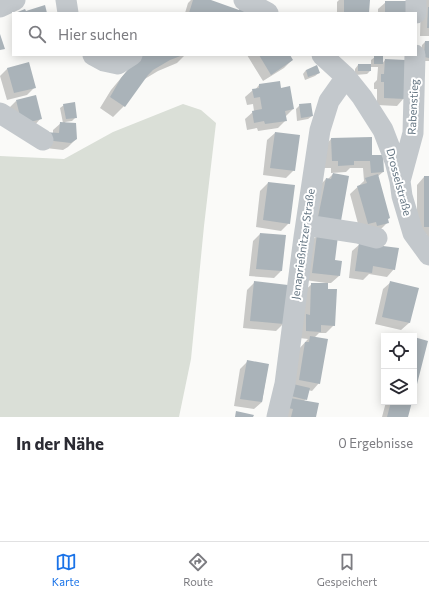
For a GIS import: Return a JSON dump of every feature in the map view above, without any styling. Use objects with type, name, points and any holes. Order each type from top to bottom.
[{"type":"street","points":[[0,8],[16,0]]},
{"type":"street","points":[[66,0],[68,12]]},
{"type":"street","points":[[244,0],[266,12]]},
{"type":"street","points":[[416,0],[416,12]]},
{"type":"street","points":[[95,56],[104,61],[118,64],[130,56]]},
{"type":"street","name":"Drosselstraße","points":[[323,56],[346,76],[362,97],[383,130],[395,161],[402,196],[413,233],[429,255]]},
{"type":"street","name":"Rabenstieg","points":[[400,181],[413,133],[415,56]]},
{"type":"street","name":"Jenaprießnitzer Straße","points":[[277,417],[285,384],[320,130],[329,101],[346,76]]},
{"type":"street","points":[[0,113],[43,140]]},
{"type":"street","points":[[306,225],[358,233],[377,238]]},
{"type":"shaded area","points":[[183,104],[201,110],[216,123],[191,359],[179,417],[0,417],[0,156],[64,159],[113,132]]},
{"type":"building","points":[[193,0],[211,0],[239,10],[241,7],[249,12],[189,12]]},
{"type":"building","points":[[344,0],[370,0],[369,12],[344,12]]},
{"type":"building","points":[[385,1],[407,1],[406,12],[385,12]]},
{"type":"building","points":[[45,5],[47,12],[18,12],[25,9],[26,11]]},
{"type":"building","points":[[428,7],[429,28],[427,28]]},
{"type":"building","points":[[0,34],[5,49],[0,50]]},
{"type":"building","points":[[425,41],[429,41],[429,58],[424,57]]},
{"type":"building","points":[[142,56],[180,56],[153,70],[125,107],[110,97],[121,78],[137,59]]},
{"type":"building","points":[[260,56],[291,56],[293,60],[271,75]]},
{"type":"building","points":[[374,56],[383,56],[383,64],[374,64]]},
{"type":"building","points":[[385,59],[406,60],[405,99],[384,98],[384,82],[381,82],[381,74],[384,74]]},
{"type":"building","points":[[29,62],[36,88],[14,93],[7,68]]},
{"type":"building","points":[[358,64],[371,64],[371,71],[358,71]]},
{"type":"building","points":[[317,65],[320,73],[308,77],[306,70]]},
{"type":"building","points":[[280,81],[281,88],[290,86],[294,109],[285,111],[287,121],[265,124],[264,121],[254,123],[252,111],[262,109],[260,97],[254,98],[252,89],[259,88],[259,84]]},
{"type":"building","points":[[36,95],[42,119],[22,124],[16,100]]},
{"type":"building","points":[[75,102],[77,118],[66,119],[63,104]]},
{"type":"building","points":[[311,103],[313,116],[301,118],[299,104]]},
{"type":"building","points":[[60,122],[76,123],[77,139],[71,143],[45,140],[44,132],[59,133]]},
{"type":"building","points":[[275,132],[300,135],[295,171],[270,168]]},
{"type":"building","points":[[372,137],[372,155],[383,155],[384,172],[371,173],[370,161],[354,161],[354,165],[338,166],[338,161],[332,161],[331,138]]},
{"type":"building","points":[[333,173],[349,176],[341,221],[318,217],[326,178],[331,179]]},
{"type":"building","points":[[378,174],[390,218],[388,219],[389,223],[377,226],[376,222],[368,224],[357,186],[367,183],[365,178]]},
{"type":"building","points":[[424,176],[429,176],[429,227],[424,227]]},
{"type":"building","points":[[268,182],[295,185],[290,224],[263,220]]},
{"type":"building","points":[[260,233],[286,235],[282,271],[256,269]]},
{"type":"building","points":[[317,234],[338,236],[335,260],[342,261],[340,276],[312,273]]},
{"type":"building","points":[[359,243],[399,248],[395,270],[373,266],[372,273],[355,271]]},
{"type":"building","points":[[254,281],[288,285],[284,324],[250,321]]},
{"type":"building","points":[[390,281],[419,288],[410,323],[382,317]]},
{"type":"building","points":[[311,283],[328,283],[328,289],[337,289],[335,326],[321,325],[321,332],[306,331],[306,314],[310,315]]},
{"type":"building","points":[[310,336],[328,339],[320,384],[299,380],[305,342],[309,342]]},
{"type":"building","points":[[417,338],[428,341],[417,384]]},
{"type":"building","points":[[247,360],[269,364],[262,402],[240,399]]},
{"type":"building","points":[[293,384],[310,388],[307,400],[291,396]]},
{"type":"building","points":[[290,398],[319,403],[316,417],[291,417],[293,409],[288,408]]},
{"type":"building","points":[[390,405],[411,405],[408,417],[387,417]]},
{"type":"building","points":[[236,411],[254,415],[253,417],[235,417]]}]
